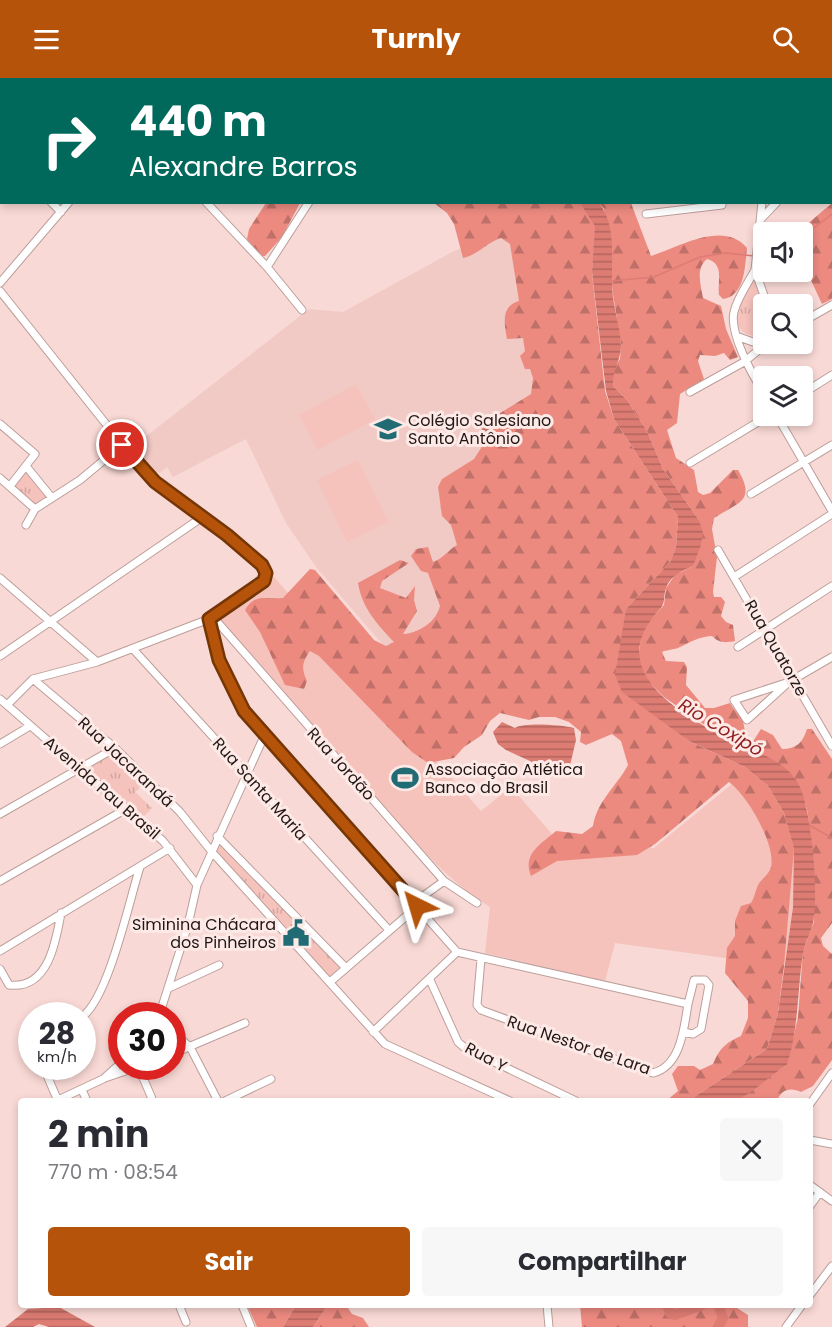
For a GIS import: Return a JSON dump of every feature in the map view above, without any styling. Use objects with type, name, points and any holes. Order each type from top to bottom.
[{"type":"street","points":[[53,204],[62,212]]},
{"type":"street","points":[[0,283],[68,204]]},
{"type":"street","points":[[208,204],[267,267],[302,310]]},
{"type":"street","points":[[267,267],[308,204]]},
{"type":"street","points":[[646,214],[722,204]]},
{"type":"street","points":[[761,222],[762,204]]},
{"type":"street","points":[[761,219],[775,204]]},
{"type":"street","points":[[753,272],[734,309],[732,321],[739,337],[744,362],[753,376]]},
{"type":"street","points":[[0,291],[145,473],[201,518],[227,535],[262,565],[266,573],[264,581],[211,618],[133,650],[33,679],[8,705]]},
{"type":"street","points":[[813,315],[832,304]]},
{"type":"street","points":[[739,337],[753,342]]},
{"type":"street","points":[[690,393],[744,362],[753,353]]},
{"type":"street","points":[[813,387],[832,375]]},
{"type":"street","points":[[0,424],[35,454],[10,486]]},
{"type":"street","points":[[690,463],[753,425]]},
{"type":"street","points":[[734,577],[832,512],[783,426]]},
{"type":"street","points":[[26,525],[35,509],[80,480],[122,445]]},
{"type":"street","points":[[751,494],[832,445]]},
{"type":"street","points":[[26,466],[52,498]]},
{"type":"street","points":[[0,478],[35,509]]},
{"type":"street","points":[[0,657],[201,518]]},
{"type":"street","name":"Rua Quatorze","points":[[718,550],[765,629],[792,681],[832,746]]},
{"type":"street","points":[[0,578],[97,662]]},
{"type":"street","points":[[738,647],[832,586]]},
{"type":"street","points":[[211,618],[219,660],[244,711],[266,732],[457,952],[688,1004]]},
{"type":"street","name":"Rua Jordão","points":[[211,618],[444,881],[477,903]]},
{"type":"street","name":"Rua Santa Maria","points":[[133,650],[388,929]]},
{"type":"street","points":[[792,681],[734,700],[747,720],[792,681],[832,657]]},
{"type":"street","name":"Rua Jacarandá","points":[[33,679],[115,748],[180,812],[212,852],[373,1032],[390,1048],[503,1098]]},
{"type":"street","name":"Avenida Pau Brasil","points":[[0,699],[170,848],[197,885]]},
{"type":"street","points":[[0,744],[30,726]]},
{"type":"street","points":[[824,733],[832,729]]},
{"type":"street","points":[[164,1002],[197,885],[217,836],[266,732]]},
{"type":"street","points":[[0,814],[115,748]]},
{"type":"street","points":[[0,881],[126,809]]},
{"type":"street","points":[[217,836],[346,968]]},
{"type":"street","points":[[0,951],[170,848]]},
{"type":"street","points":[[95,1002],[105,980],[140,867]]},
{"type":"street","points":[[330,982],[444,881]]},
{"type":"street","points":[[0,969],[9,985],[16,986],[34,978],[44,970],[53,950],[61,914]]},
{"type":"street","points":[[373,1032],[457,952]]},
{"type":"street","name":"Rua Nestor de Lara","points":[[481,959],[477,1005],[481,1010],[653,1073],[664,1069],[681,1044],[683,1032],[688,1004],[694,980],[705,981],[709,985],[701,1029],[693,1034],[683,1032]]},
{"type":"street","points":[[169,988],[219,965]]},
{"type":"street","name":"Rua Y","points":[[430,980],[458,1042],[465,1048],[570,1098]]},
{"type":"street","points":[[186,1049],[245,1023]]},
{"type":"street","points":[[186,1043],[216,1098]]},
{"type":"street","points":[[813,1100],[832,1073]]},
{"type":"street","points":[[103,1079],[108,1075]]},
{"type":"street","points":[[65,1098],[108,1077]]},
{"type":"street","points":[[231,1098],[271,1079]]},
{"type":"street","points":[[50,1080],[57,1098]]},
{"type":"street","points":[[144,1080],[152,1098]]},
{"type":"street","points":[[82,1090],[86,1098]]},
{"type":"street","points":[[813,1141],[832,1144]]},
{"type":"street","points":[[813,1187],[832,1201]]},
{"type":"street","points":[[813,1202],[820,1192]]},
{"type":"street","points":[[813,1291],[832,1266]]},
{"type":"street","points":[[180,1308],[186,1322]]},
{"type":"street","points":[[243,1308],[251,1327]]},
{"type":"street","points":[[547,1308],[549,1327]]},
{"type":"street","points":[[786,1327],[800,1308]]},
{"type":"shaded area","name":"Rio Coxipó","points":[[581,204],[600,204],[609,224],[613,297],[621,347],[613,386],[627,400],[647,431],[663,469],[699,520],[703,533],[693,566],[670,580],[662,606],[644,631],[639,651],[643,669],[653,686],[687,715],[726,738],[784,767],[798,783],[807,811],[815,873],[815,910],[803,953],[791,1051],[787,1065],[740,1098],[693,1098],[767,1049],[778,1013],[793,907],[794,849],[784,813],[768,786],[745,767],[689,741],[622,692],[615,675],[626,609],[670,562],[676,547],[678,517],[614,419],[606,391],[592,272],[595,226]]},
{"type":"shaded area","name":"Colégio Salesiano Santo Antônio","points":[[581,205],[611,517],[388,651],[316,567],[286,523],[246,439],[173,477],[167,467],[160,473],[150,470],[131,448],[309,309],[343,312],[454,251]]},
{"type":"shaded area","points":[[502,722],[515,728],[552,725],[574,728],[576,740],[568,774],[550,776],[530,761],[498,744],[493,732]]},
{"type":"shaded area","points":[[61,1308],[95,1327],[49,1327],[39,1324],[33,1327],[5,1327],[28,1309]]},
{"type":"shaded area","points":[[294,1308],[326,1308],[313,1327],[283,1327]]},
{"type":"green space","points":[[265,204],[299,204],[282,237],[265,256],[259,256],[247,239],[249,229]]},
{"type":"green space","points":[[435,204],[581,204],[596,225],[592,273],[605,391],[614,419],[678,517],[676,547],[670,562],[626,609],[624,635],[664,721],[689,741],[745,767],[768,786],[784,813],[794,849],[778,1013],[767,1049],[693,1098],[670,1098],[678,1091],[672,1074],[678,1066],[694,1066],[700,1070],[713,1064],[724,1047],[741,1036],[748,1018],[748,1001],[725,973],[727,948],[735,936],[735,921],[741,906],[751,903],[759,884],[771,867],[765,833],[752,809],[736,788],[729,782],[655,844],[637,855],[557,861],[531,876],[529,862],[534,850],[556,831],[582,834],[593,826],[598,809],[628,765],[621,741],[612,734],[586,745],[580,742],[581,732],[569,722],[555,717],[539,717],[529,720],[500,713],[490,721],[482,735],[464,747],[454,758],[428,763],[412,752],[319,656],[310,651],[303,666],[307,681],[304,689],[285,685],[260,632],[245,610],[257,599],[283,598],[310,569],[315,570],[374,640],[386,646],[394,642],[367,608],[358,583],[400,560],[409,563],[382,581],[380,588],[406,598],[415,586],[414,600],[417,611],[403,634],[426,626],[438,612],[440,606],[428,573],[421,571],[411,556],[416,549],[428,547],[433,562],[457,545],[451,525],[442,516],[438,487],[442,479],[474,459],[483,445],[481,425],[531,394],[533,378],[530,369],[525,369],[520,356],[525,351],[523,338],[507,339],[505,316],[509,307],[519,301],[510,244],[501,238],[463,258],[454,224],[447,213]]},
{"type":"green space","points":[[600,204],[631,204],[651,256],[688,242],[714,236],[726,236],[737,240],[747,248],[740,286],[730,297],[723,299],[719,295],[719,274],[713,261],[707,259],[700,272],[703,298],[721,306],[726,329],[738,357],[730,360],[724,353],[715,356],[700,355],[698,361],[704,379],[680,394],[677,423],[667,430],[676,458],[694,470],[698,492],[703,495],[710,493],[733,470],[738,470],[746,489],[745,495],[737,505],[714,518],[712,529],[717,557],[714,597],[721,597],[725,602],[721,616],[733,625],[735,641],[722,642],[712,636],[662,652],[666,661],[684,662],[687,667],[686,685],[705,708],[730,703],[742,719],[746,734],[750,738],[754,740],[761,729],[773,735],[782,749],[787,749],[799,744],[807,729],[812,729],[832,759],[832,923],[821,938],[823,946],[832,954],[832,1060],[813,1086],[801,1092],[787,1090],[779,1098],[739,1098],[787,1065],[798,1017],[803,951],[814,922],[811,836],[807,809],[798,784],[664,697],[647,680],[638,663],[641,635],[649,621],[664,605],[666,588],[675,575],[693,566],[699,520],[663,469],[647,431],[627,400],[613,386],[612,371],[620,359],[621,344],[604,209]]},
{"type":"green space","points":[[832,204],[832,299],[822,304],[812,282],[813,222],[810,222]]},
{"type":"green space","points":[[752,282],[756,282],[760,294],[753,294],[753,335],[746,334],[740,329],[738,323],[744,297]]},
{"type":"green space","points":[[356,384],[375,419],[318,450],[299,415]]},
{"type":"green space","points":[[358,460],[388,522],[347,542],[317,480]]},
{"type":"green space","points":[[26,468],[50,497],[35,507],[13,486]]},
{"type":"green space","name":"Associação Atlética Banco do Brasil","points":[[273,576],[481,811],[511,787],[552,834],[654,848],[749,770],[781,808],[794,851],[793,909],[784,966],[615,943],[605,981],[485,953],[490,907],[473,896],[429,856],[315,731],[217,618]]},
{"type":"green space","points":[[115,752],[144,783],[135,792],[152,808],[142,818],[83,768]]},
{"type":"green space","points":[[218,841],[342,967],[330,979],[215,852]]},
{"type":"green space","points":[[248,1308],[294,1308],[283,1327],[257,1327]]},
{"type":"green space","points":[[326,1308],[348,1308],[352,1314],[363,1318],[369,1327],[313,1327]]},
{"type":"green space","points":[[580,1308],[737,1308],[748,1315],[748,1327],[582,1327]]},
{"type":"waterway","points":[[813,229],[832,214]]},
{"type":"waterway","points":[[611,281],[654,277],[700,257],[726,253],[753,256]]},
{"type":"waterway","points":[[809,825],[832,838]]},
{"type":"waterway","points":[[668,1308],[670,1313],[675,1315],[694,1308]]},
{"type":"waterway","points":[[718,1327],[723,1318],[719,1308]]},
{"type":"place","name":"Colégio Salesiano Santo Antônio","points":[[388,429]]},
{"type":"place","name":"Associação Atlética Banco do Brasil","points":[[405,778]]},
{"type":"place","name":"Siminina Chácara dos Pinheiros","points":[[296,933]]},
{"type":"route","points":[[122,445],[135,463],[155,482],[227,535],[264,567],[266,576],[264,581],[230,607],[209,619],[224,673],[244,711],[266,732],[417,906]]}]
